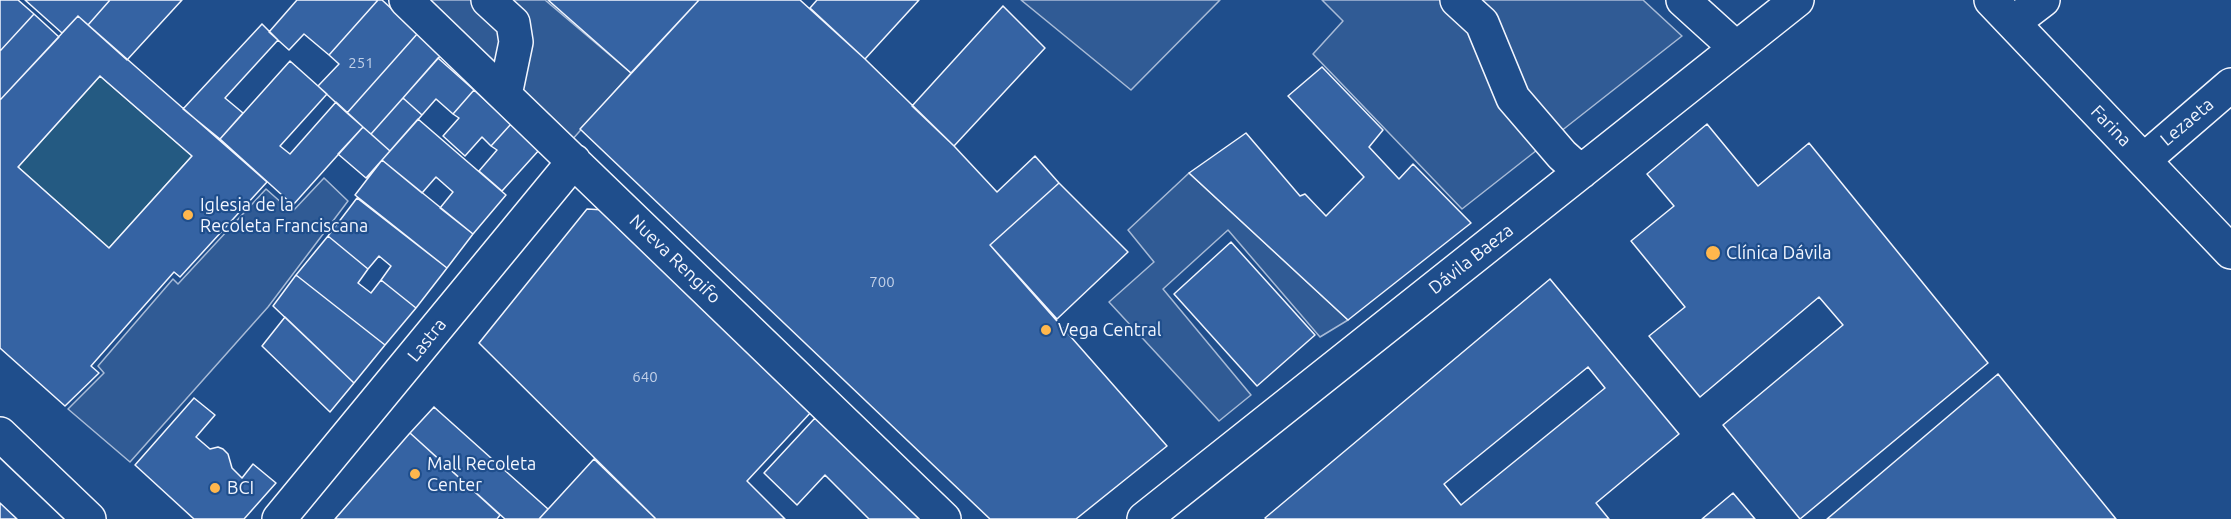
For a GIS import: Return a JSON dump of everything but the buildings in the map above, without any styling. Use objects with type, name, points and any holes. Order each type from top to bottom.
[{"type":"street","name":"Nueva Rengifo","points":[[406,0],[944,519]]},
{"type":"street","points":[[488,0],[513,23],[516,42],[505,95]]},
{"type":"street","points":[[1457,0],[1482,23],[1513,98],[1562,155],[1581,172]]},
{"type":"street","points":[[1683,0],[1736,48]]},
{"type":"street","name":"Dávila Baeza","points":[[1144,519],[1797,0]]},
{"type":"street","points":[[2002,12],[2043,0]]},
{"type":"street","name":"Farina","points":[[2002,12],[2231,252]]},
{"type":"street","name":"Lezaeta","points":[[2144,160],[2231,86]]},
{"type":"street","name":"Lastra","points":[[279,519],[574,161]]},
{"type":"street","points":[[0,434],[89,519]]},
{"type":"shaded area","points":[[420,0],[545,0],[631,73],[571,141]]},
{"type":"shaded area","points":[[1021,0],[1220,0],[1131,90]]},
{"type":"shaded area","points":[[1322,0],[1643,0],[1682,36],[1462,209],[1313,54],[1343,21]]},
{"type":"shaded area","points":[[100,76],[192,156],[109,248],[18,167]]},
{"type":"shaded area","points":[[1189,173],[1348,320],[1320,337],[1228,230],[1163,289],[1251,395],[1219,421],[1109,302],[1154,262],[1128,230]]},
{"type":"shaded area","points":[[324,178],[348,201],[268,307],[130,462],[68,409],[104,373],[98,366],[173,279],[178,284],[266,189],[292,212]]},
{"type":"place","name":"Iglesia de la Recoleta Franciscana","points":[[188,215]]},
{"type":"place","name":"Clínica Dávila","points":[[1713,253]]},
{"type":"place","name":"Vega Central","points":[[1046,330]]},
{"type":"place","name":"Mall Recoleta Center","points":[[415,474]]},
{"type":"place","name":"BCI","points":[[215,488]]}]
